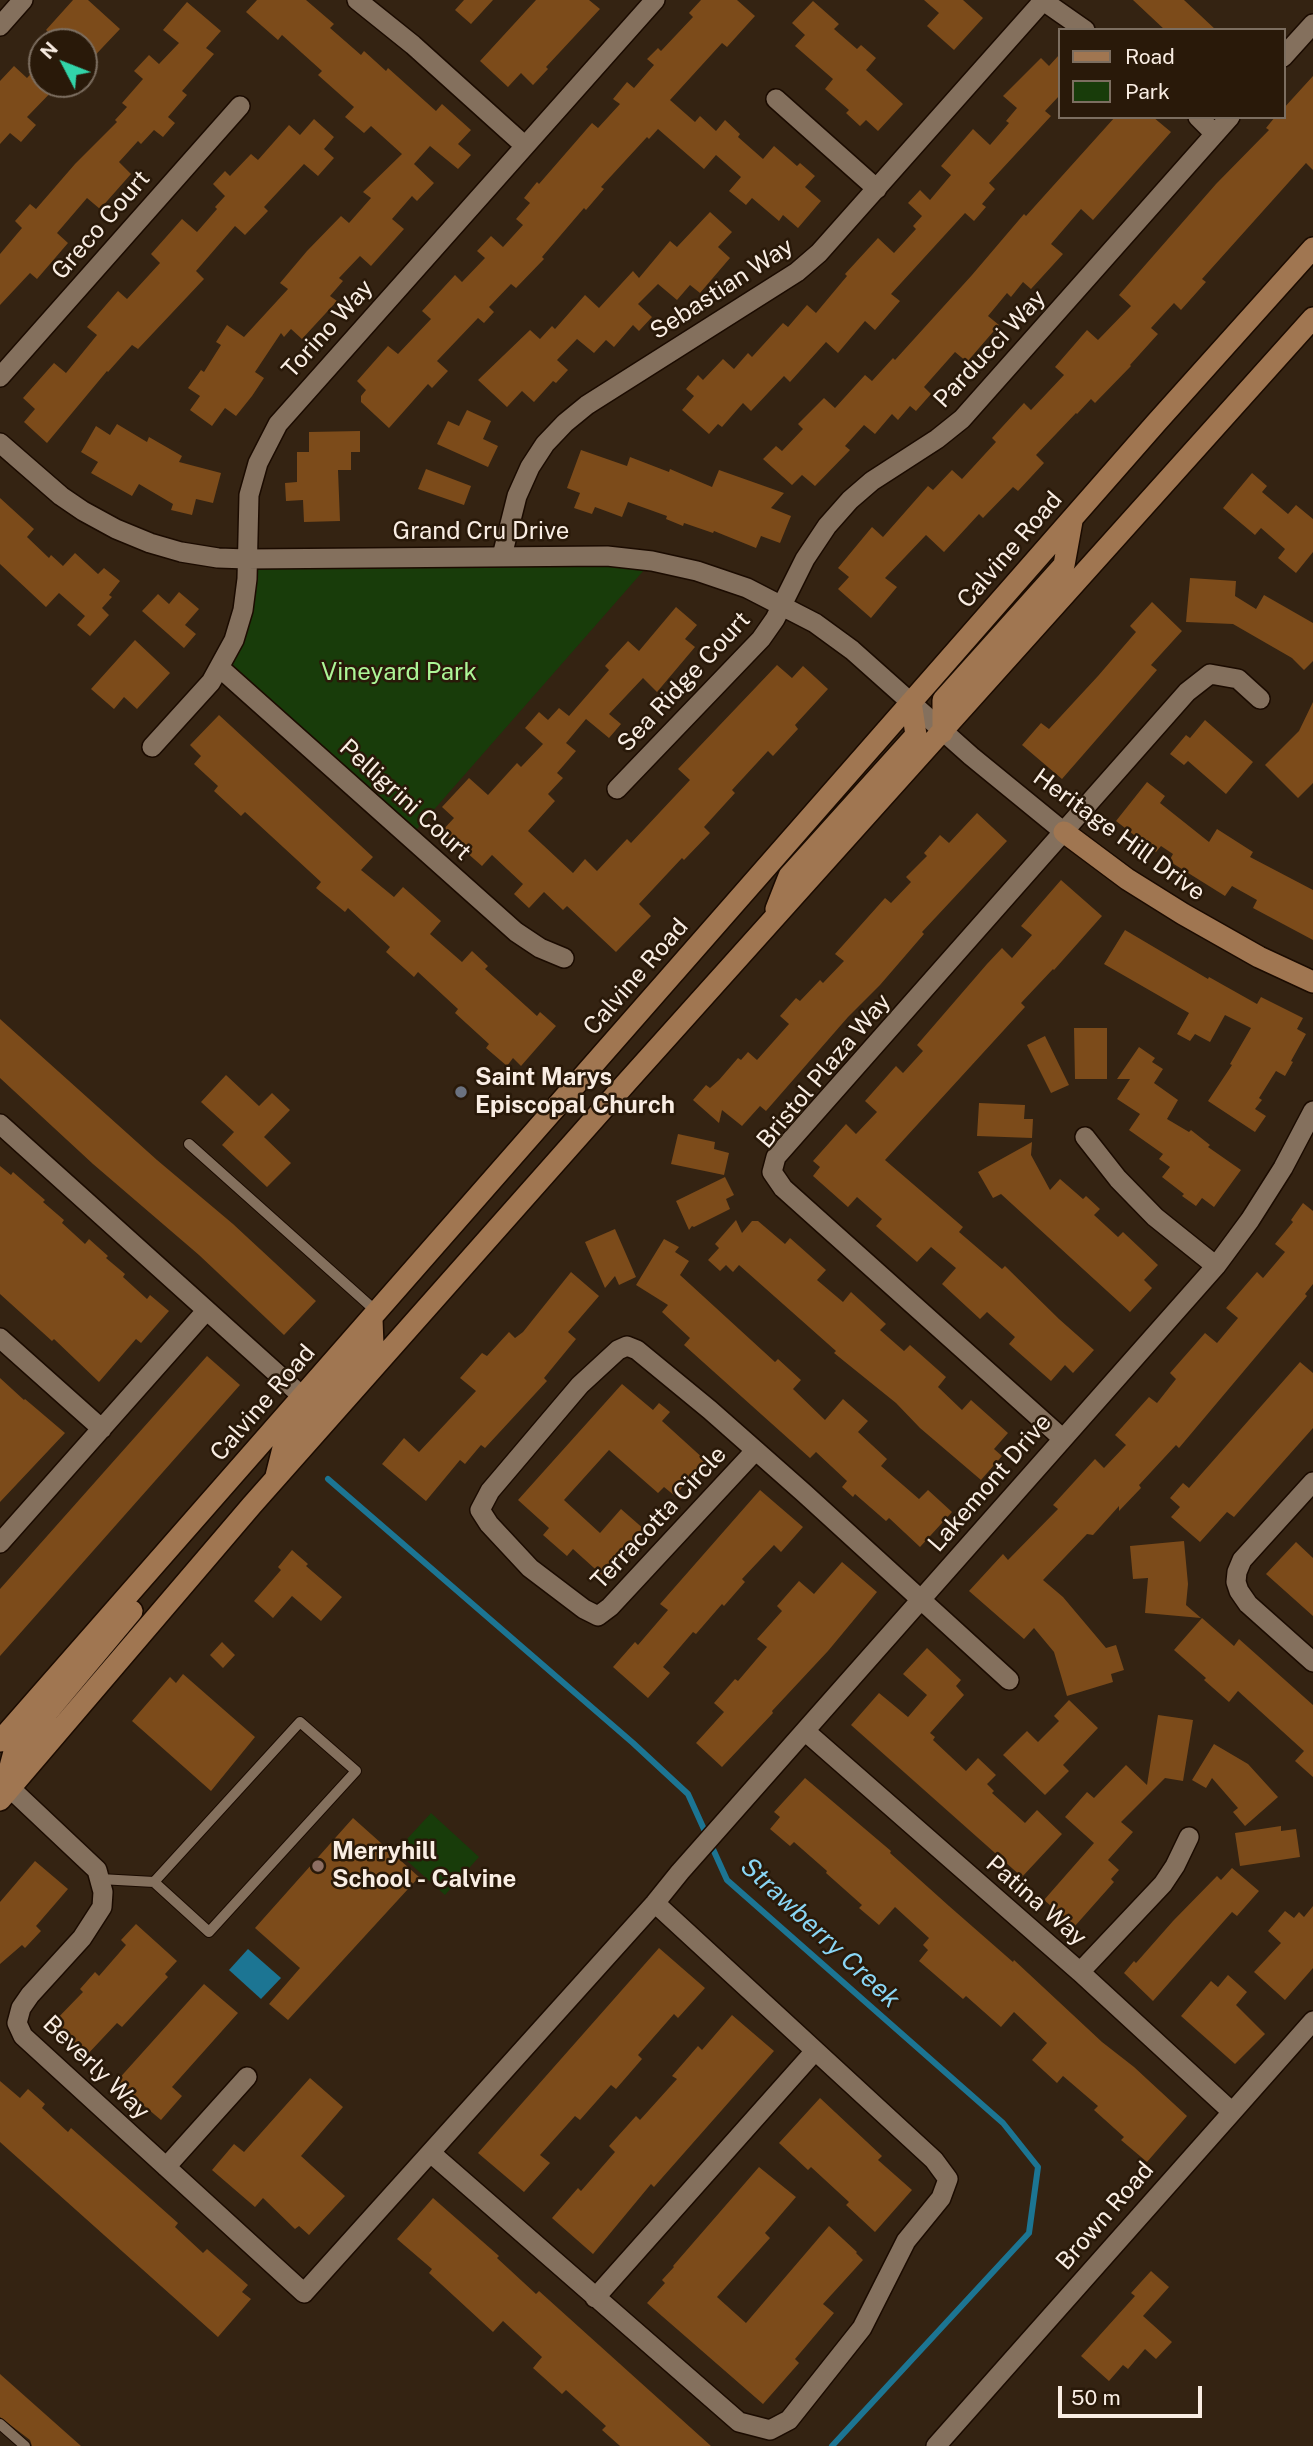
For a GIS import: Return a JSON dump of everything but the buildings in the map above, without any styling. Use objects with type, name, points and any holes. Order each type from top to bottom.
[{"type":"main road","name":"Calvine Road","points":[[0,1741],[1313,248]]},
{"type":"main road","points":[[5,1794],[276,1478],[1313,318]]},
{"type":"main road","points":[[943,732],[943,701],[1064,565],[1072,519]]},
{"type":"main road","points":[[769,924],[789,876],[914,738],[916,730],[911,702]]},
{"type":"main road","name":"Heritage Hill Drive","points":[[1064,832],[1128,879],[1183,914],[1259,957],[1313,982]]},
{"type":"main road","points":[[276,1478],[283,1448],[373,1346],[374,1316]]},
{"type":"main road","points":[[5,1794],[14,1752],[126,1620],[137,1604],[148,1574]]},
{"type":"street","points":[[0,26],[23,0]]},
{"type":"street","points":[[357,0],[430,60],[524,145]]},
{"type":"street","name":"Torino Way","points":[[152,747],[211,682],[234,640],[243,610],[249,495],[258,463],[278,424],[655,0]]},
{"type":"street","points":[[1042,0],[1082,28]]},
{"type":"street","name":"Sebastian Way","points":[[502,556],[517,496],[530,467],[545,444],[565,423],[587,405],[797,272],[819,253],[1042,0]]},
{"type":"street","points":[[1285,55],[1313,24]]},
{"type":"street","points":[[776,99],[877,189]]},
{"type":"street","name":"Greco Court","points":[[0,377],[240,106]]},
{"type":"street","points":[[1200,119],[1215,134]]},
{"type":"street","name":"Parducci Way","points":[[783,605],[805,559],[827,526],[850,500],[872,481],[937,439],[981,400],[1228,119]]},
{"type":"street","name":"Grand Cru Drive","points":[[0,443],[61,496],[116,529],[181,552],[247,559],[607,556],[697,570],[747,588],[815,623],[852,650],[943,732]]},
{"type":"street","name":"Sea Ridge Court","points":[[617,789],[761,639],[783,605]]},
{"type":"street","name":"Pelligrini Court","points":[[220,668],[516,932],[540,948],[564,958]]},
{"type":"street","points":[[1064,832],[1187,692],[1210,674],[1238,679],[1261,699]]},
{"type":"street","name":"Heritage Hill Drive","points":[[943,732],[1064,832]]},
{"type":"street","name":"Bristol Plaza Way","points":[[1062,1438],[783,1188],[772,1172],[776,1157],[1064,832]]},
{"type":"street","name":"Lakemont Drive","points":[[304,2293],[432,2154],[655,1903],[1216,1266],[1250,1220],[1283,1168],[1313,1111]]},
{"type":"street","points":[[0,1124],[303,1397]]},
{"type":"street","points":[[1085,1137],[1118,1179],[1155,1217],[1216,1266]]},
{"type":"street","points":[[0,1543],[206,1311]]},
{"type":"street","points":[[0,1338],[102,1429]]},
{"type":"street","name":"Terracotta Circle","points":[[755,1451],[610,1608],[598,1616],[584,1609],[530,1568],[489,1524],[480,1510],[490,1490],[580,1385],[618,1350],[627,1346],[636,1350],[755,1451],[1009,1680]]},
{"type":"street","points":[[1313,1482],[1242,1560],[1236,1582],[1238,1591],[1248,1604],[1313,1662]]},
{"type":"street","name":"Patina Way","points":[[805,1731],[1080,1972],[1231,2111]]},
{"type":"street","points":[[5,1794],[97,1870],[100,1879]]},
{"type":"street","points":[[1080,1972],[1163,1884],[1189,1837]]},
{"type":"street","name":"Beverly Way","points":[[100,1879],[102,1908],[82,1938],[21,2008],[17,2023],[23,2036],[304,2293]]},
{"type":"street","points":[[432,2154],[739,2422],[770,2430],[789,2420],[862,2328],[906,2241],[941,2199],[948,2179],[933,2160],[655,1903]]},
{"type":"street","name":"Brown Road","points":[[936,2446],[1313,2021]]},
{"type":"street","points":[[594,2298],[815,2051]]},
{"type":"street","points":[[166,2167],[247,2077]]},
{"type":"lane","points":[[189,1144],[374,1316]]},
{"type":"lane","points":[[100,1879],[154,1882],[209,1932],[356,1771],[300,1722],[154,1882]]},
{"type":"lane","points":[[0,2424],[25,2446]]},
{"type":"green space","name":"Vineyard Park","points":[[247,559],[652,561],[410,837],[220,668]]},
{"type":"green space","points":[[431,1813],[479,1857],[445,1895],[396,1851]]},
{"type":"water","points":[[248,1949],[281,1978],[261,1999],[229,1970]]},
{"type":"waterway","name":"Strawberry Creek","points":[[328,1479],[633,1743],[688,1794],[727,1880],[1003,2123],[1038,2167],[1029,2233],[832,2446]]},
{"type":"place","name":"Saint Marys Episcopal Church","points":[[461,1092]]},
{"type":"place","name":"Merryhill School - Calvine","points":[[318,1866]]}]
